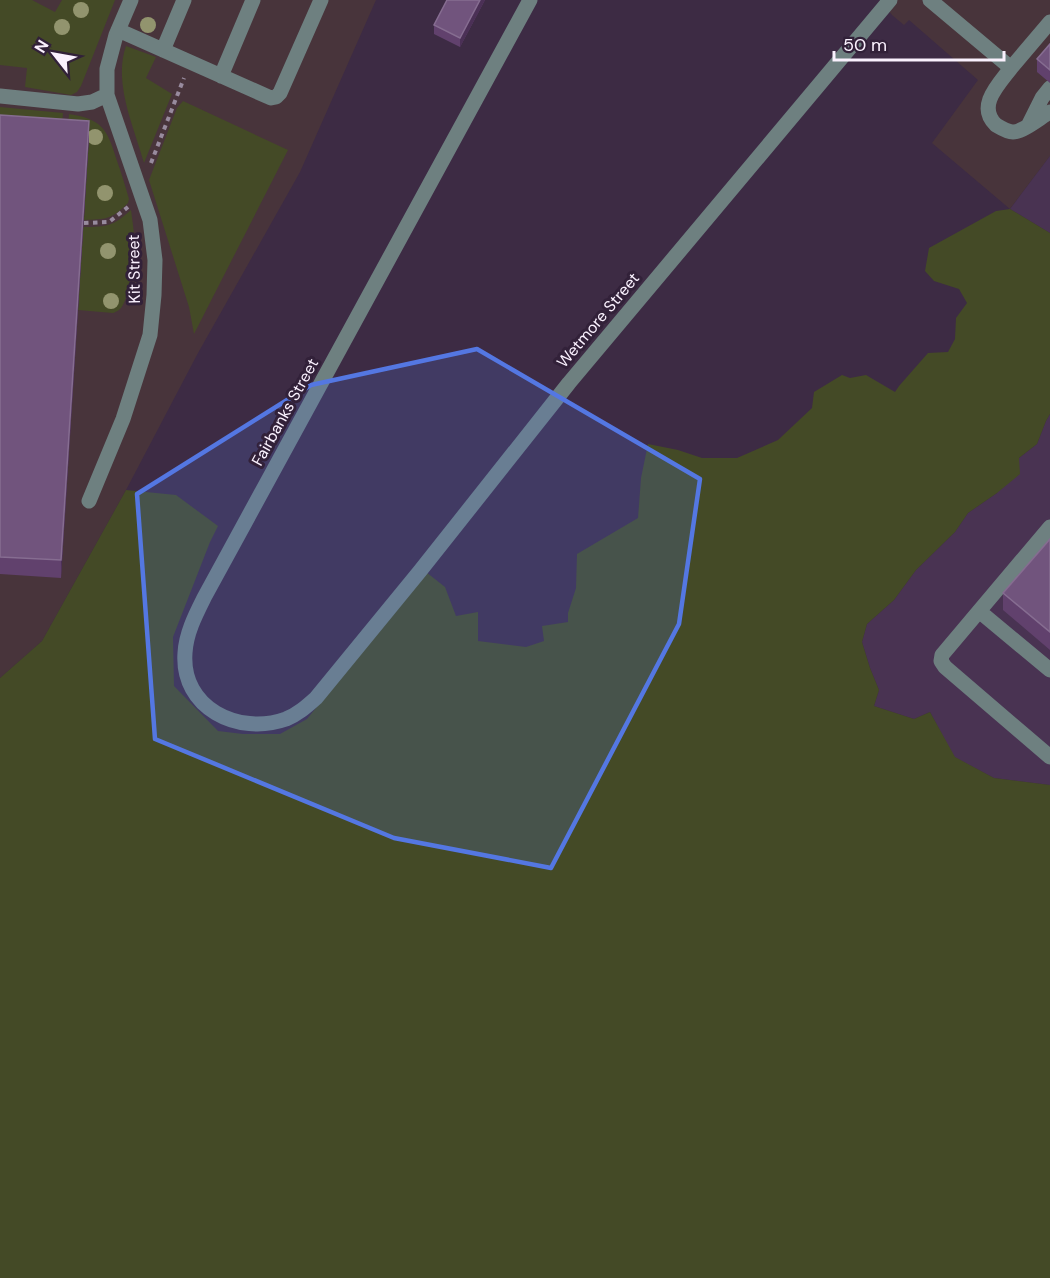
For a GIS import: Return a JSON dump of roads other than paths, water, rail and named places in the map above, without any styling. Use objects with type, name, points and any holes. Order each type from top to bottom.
[{"type":"street","name":"Kit Street","points":[[89,501],[123,419],[150,335],[154,295],[154,260],[150,220],[107,95],[107,69],[118,30],[131,0]]},
{"type":"street","points":[[163,50],[184,0]]},
{"type":"street","points":[[221,76],[253,0]]},
{"type":"street","points":[[118,30],[271,98],[280,93],[321,0]]},
{"type":"street","name":"Fairbanks Street","points":[[340,668],[316,698],[301,712],[284,720],[255,725],[239,723],[222,717],[208,708],[197,696],[188,680],[185,653],[188,637],[205,596],[530,0]]},
{"type":"street","name":"Wetmore Street","points":[[340,668],[569,383],[890,0]]},
{"type":"street","points":[[930,0],[1011,68]]},
{"type":"street","points":[[1050,22],[1011,68],[993,93],[987,109],[998,126],[1014,132],[1022,130],[1050,112]]},
{"type":"street","points":[[1029,124],[1042,98],[1050,88]]},
{"type":"street","points":[[0,96],[78,104],[92,102],[107,95]]},
{"type":"street","points":[[1050,527],[942,655],[941,661],[945,667],[1050,757]]},
{"type":"street","points":[[979,611],[1050,670]]}]
